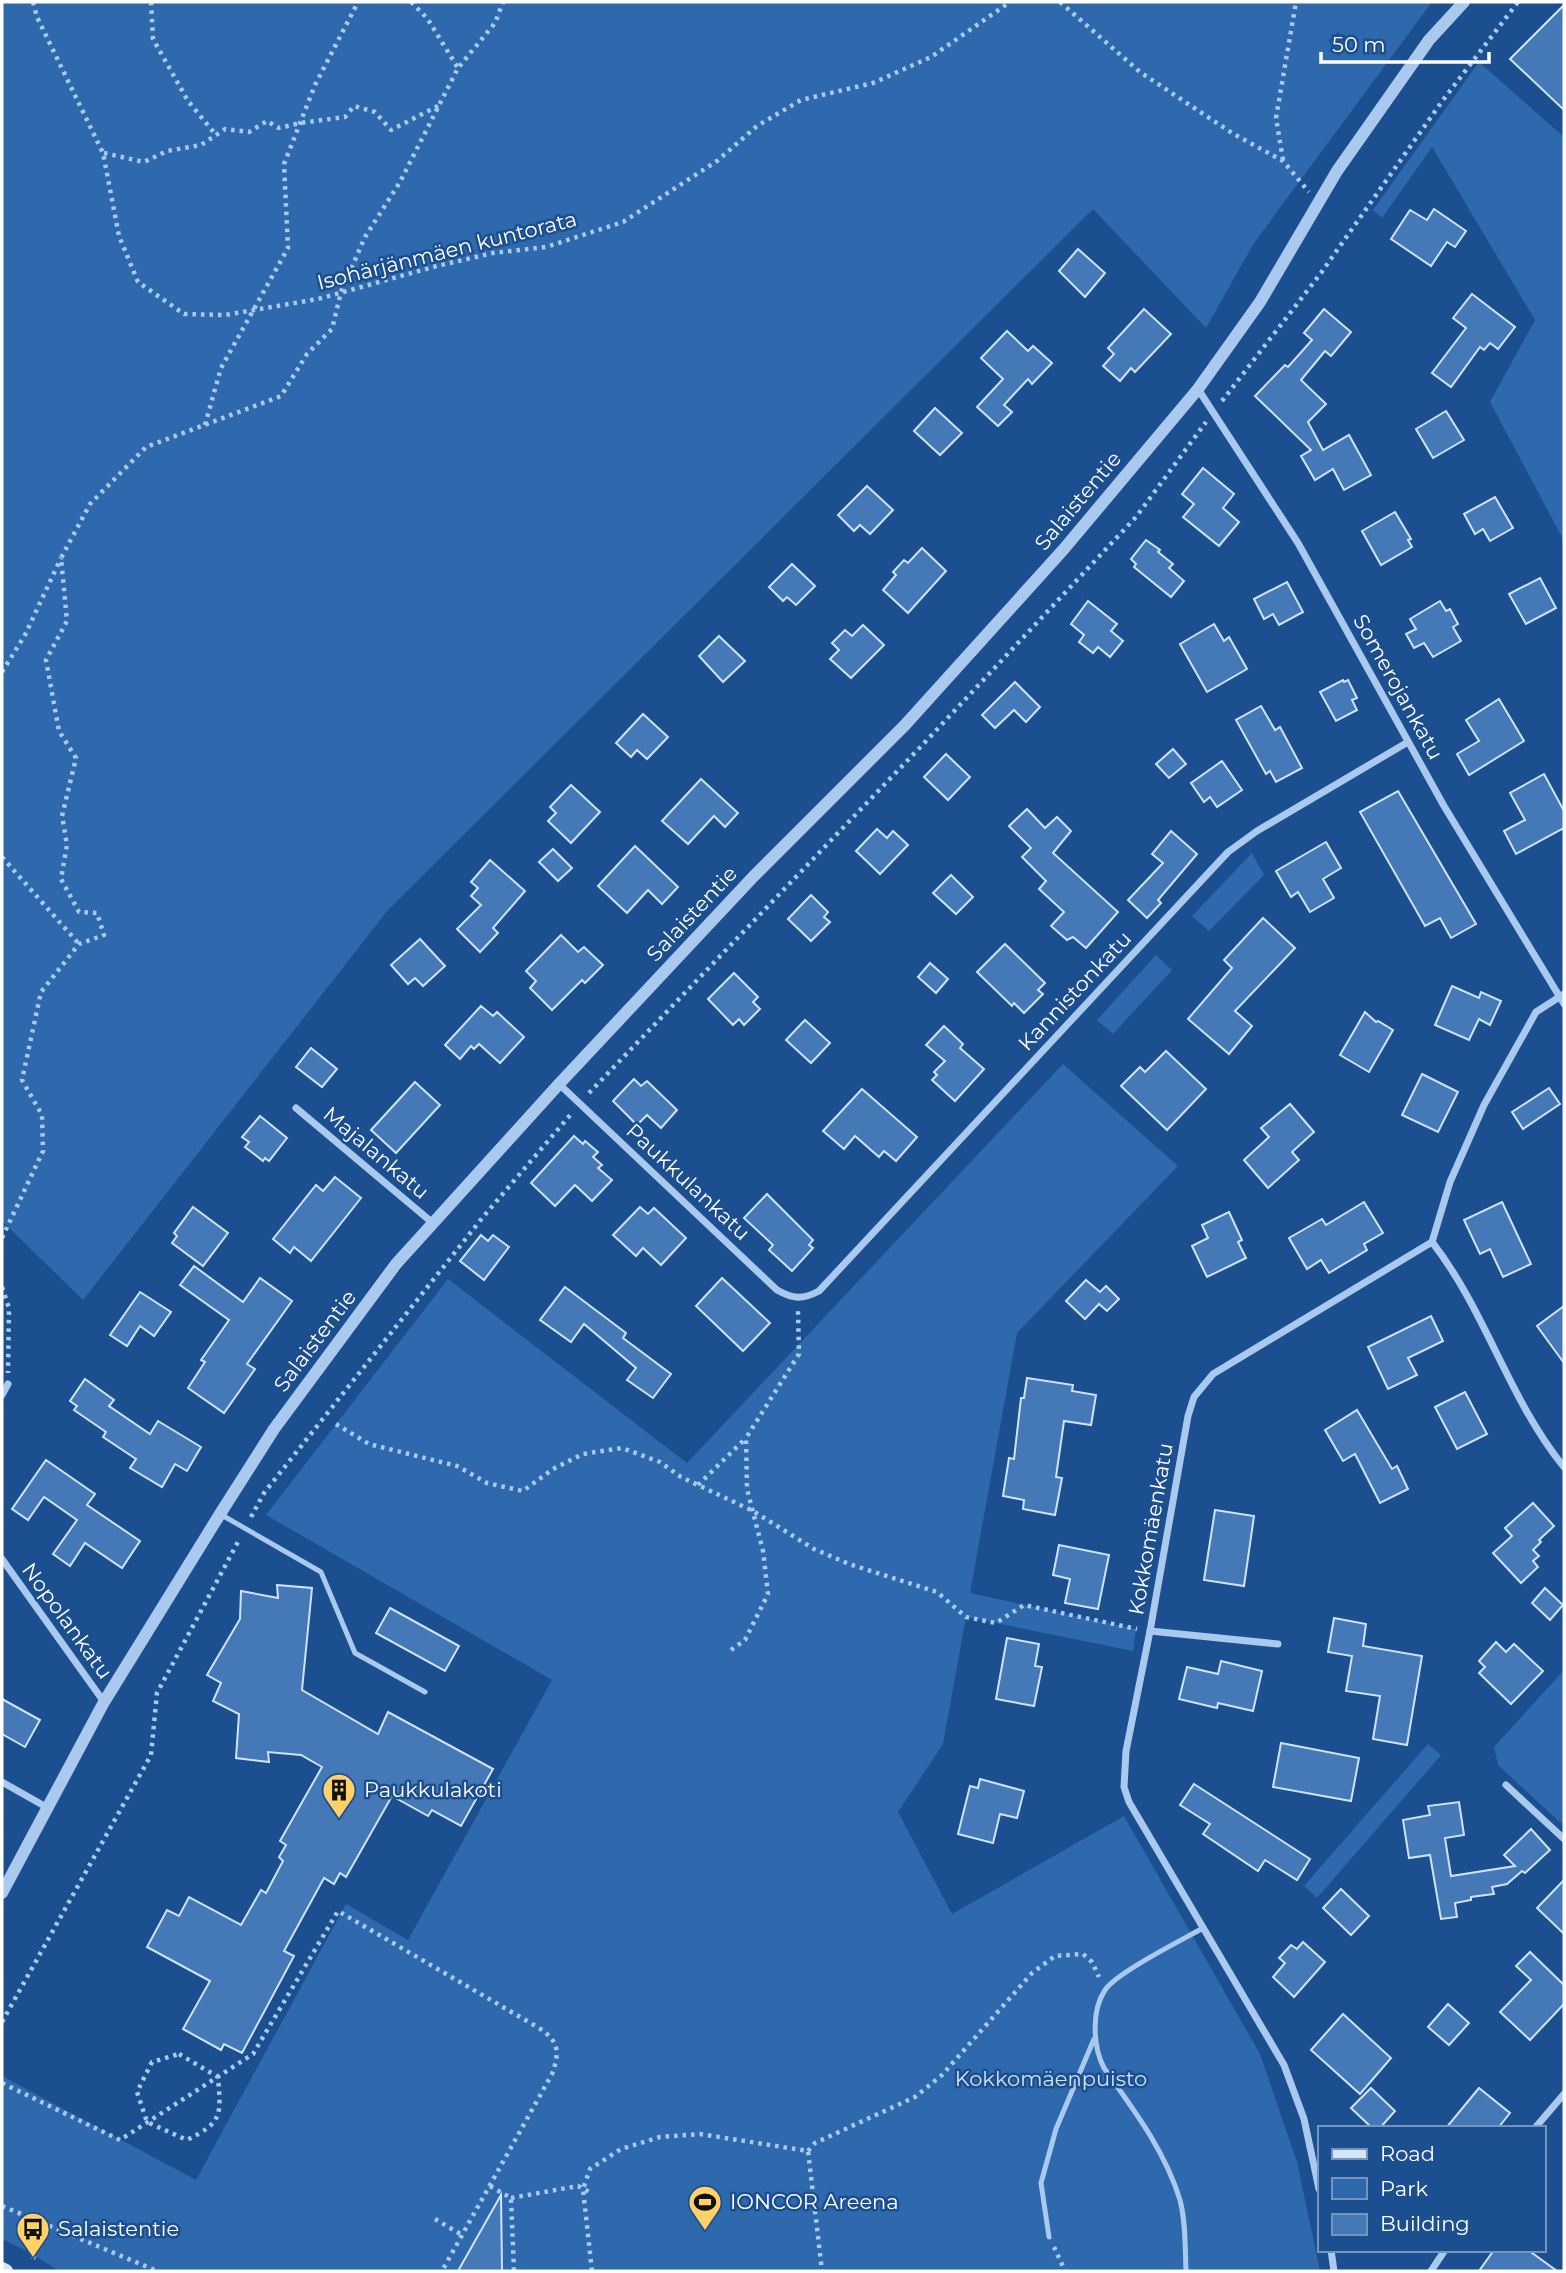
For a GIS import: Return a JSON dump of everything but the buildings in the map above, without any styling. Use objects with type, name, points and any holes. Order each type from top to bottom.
[{"type":"street","name":"Salaistentie","points":[[2,1893],[104,1702],[220,1514],[274,1429],[396,1264],[559,1084],[753,877],[905,725],[1063,550],[1198,389],[1260,302],[1337,171],[1429,40],[1464,2]]},
{"type":"street","name":"Somerojankatu","points":[[1198,389],[1298,543],[1457,827],[1563,998]]},
{"type":"street","name":"Kannistonkatu","points":[[797,1299],[819,1291],[1228,852],[1257,831],[1408,742]]},
{"type":"street","points":[[1563,998],[1536,1012],[1484,1105],[1450,1182],[1432,1242],[1453,1269],[1533,1421],[1564,1467]]},
{"type":"street","name":"Paukkulankatu","points":[[559,1084],[777,1290],[797,1299]]},
{"type":"street","name":"Majalankatu","points":[[296,1108],[434,1224]]},
{"type":"street","name":"Kokkomäenkatu","points":[[1318,2184],[1304,2119],[1284,2065],[1129,1802],[1124,1787],[1126,1751],[1188,1416],[1194,1397],[1208,1378],[1226,1366],[1432,1242]]},
{"type":"street","points":[[2,1395],[8,1384]]},
{"type":"street","name":"Nopolankatu","points":[[2,1559],[104,1702]]},
{"type":"street","points":[[1150,1631],[1278,1644]]},
{"type":"street","points":[[2,1782],[49,1808]]},
{"type":"street","points":[[1506,1785],[1564,1839]]},
{"type":"street","points":[[1537,2126],[1564,2094]]},
{"type":"street","points":[[1331,2252],[1334,2271]]},
{"type":"street","points":[[1431,2271],[1444,2252]]},
{"type":"lane","points":[[220,1514],[321,1572],[355,1653],[425,1692]]},
{"type":"lane","points":[[1049,2237],[1041,2183],[1056,2129],[1094,2039],[1105,1990],[1132,1969],[1203,1928]]},
{"type":"lane","points":[[1094,2039],[1097,2055],[1104,2068],[1154,2140],[1165,2163],[1180,2201],[1185,2233],[1186,2271]]},
{"type":"path","name":"Isohärjänmäen kuntorata","points":[[33,2],[37,17],[103,153],[119,236],[138,282],[184,313],[225,315],[318,299],[494,253],[546,247],[623,222],[717,161],[757,126],[802,100],[873,83],[931,57],[1010,2]]},
{"type":"path","points":[[151,2],[153,39],[188,101],[216,135]]},
{"type":"path","points":[[205,426],[221,368],[288,248],[284,164],[315,85],[358,2]]},
{"type":"path","points":[[411,2],[427,18],[458,68]]},
{"type":"path","points":[[2,672],[24,635],[90,505],[146,447],[281,396],[307,354],[332,329],[341,292],[365,237],[400,182],[458,68],[495,23],[503,2]]},
{"type":"path","points":[[1060,2],[1140,72],[1232,133],[1283,161],[1318,204]]},
{"type":"path","points":[[1283,161],[1276,118],[1296,2]]},
{"type":"path","points":[[2,2022],[151,1755],[157,1693],[264,1493],[484,1217],[580,1103],[1136,517],[1321,273],[1443,100],[1518,2]]},
{"type":"path","points":[[103,153],[144,162],[167,151],[201,145],[225,129],[249,132],[267,121],[279,128],[345,117],[354,106],[375,112],[391,130],[439,105]]},
{"type":"path","points":[[2,1238],[43,1151],[42,1115],[22,1080],[41,992],[79,944],[104,935],[97,913],[79,912],[61,878],[66,845],[62,816],[76,758],[59,731],[46,660],[67,621],[61,558]]},
{"type":"path","points":[[2,858],[79,944]]},
{"type":"path","points":[[2,1287],[9,1308],[8,1384]]},
{"type":"path","points":[[698,1485],[746,1438],[799,1354],[797,1299]]},
{"type":"path","points":[[336,1424],[369,1444],[457,1466],[487,1483],[523,1491],[553,1469],[583,1454],[622,1448],[660,1462],[698,1485],[753,1511],[814,1549],[849,1564],[937,1592],[966,1617],[996,1623],[1024,1605],[1150,1631]]},
{"type":"path","points":[[731,1650],[745,1640],[768,1594],[763,1550],[747,1489],[746,1438]]},
{"type":"path","points":[[2,2083],[120,2140],[253,2054],[338,1911],[553,2037],[557,2050],[552,2074],[442,2271]]},
{"type":"path","points":[[822,2271],[808,2151],[815,2143],[915,2097],[942,2075],[1032,1973],[1055,1956],[1083,1954],[1092,1962],[1105,1990]]},
{"type":"path","points":[[179,2054],[218,2077],[220,2109],[209,2129],[187,2140],[147,2122],[137,2092],[152,2062],[179,2054]]},
{"type":"path","points":[[592,2271],[583,2189],[590,2169],[621,2149],[660,2137],[700,2134],[808,2151]]},
{"type":"path","points":[[490,2186],[511,2197],[578,2186],[593,2194]]},
{"type":"path","points":[[511,2197],[514,2271]]},
{"type":"path","points":[[2,2206],[157,2271]]},
{"type":"path","points":[[435,2219],[463,2235]]},
{"type":"path","points":[[33,2259],[46,2224]]},
{"type":"path","points":[[1049,2237],[1065,2271]]},
{"type":"green space","points":[[2,2],[1432,2],[1254,243],[1206,328],[1093,209],[388,910],[83,1300],[2,1221]]},
{"type":"green space","points":[[1479,62],[1564,137],[1564,541],[1490,402],[1535,320],[1432,147],[1382,218],[1373,210]]},
{"type":"green space","points":[[1252,853],[1264,875],[1209,931],[1192,916]]},
{"type":"green space","points":[[1156,955],[1172,970],[1113,1034],[1097,1020]]},
{"type":"green space","name":"Kokkomäenpuisto","points":[[1063,1064],[1178,1166],[1017,1333],[970,1593],[1136,1629],[1133,1651],[966,1617],[943,1744],[898,1812],[952,1914],[1124,1816],[1260,2054],[1297,2162],[1320,2271],[59,2271],[2,2239],[2,2076],[196,2180],[346,1904],[408,1940],[552,1680],[266,1515],[448,1279],[687,1463]]},
{"type":"green space","points":[[1564,1670],[1564,1826],[1498,1765],[1494,1747]]},
{"type":"green space","points":[[1428,1744],[1441,1755],[1317,1898],[1304,1886]]},
{"type":"place","name":"Paukkulakoti","points":[[339,1820]]},
{"type":"place","name":"IONCOR Areena","points":[[705,2232]]},
{"type":"place","name":"Salaistentie","points":[[33,2259]]}]
